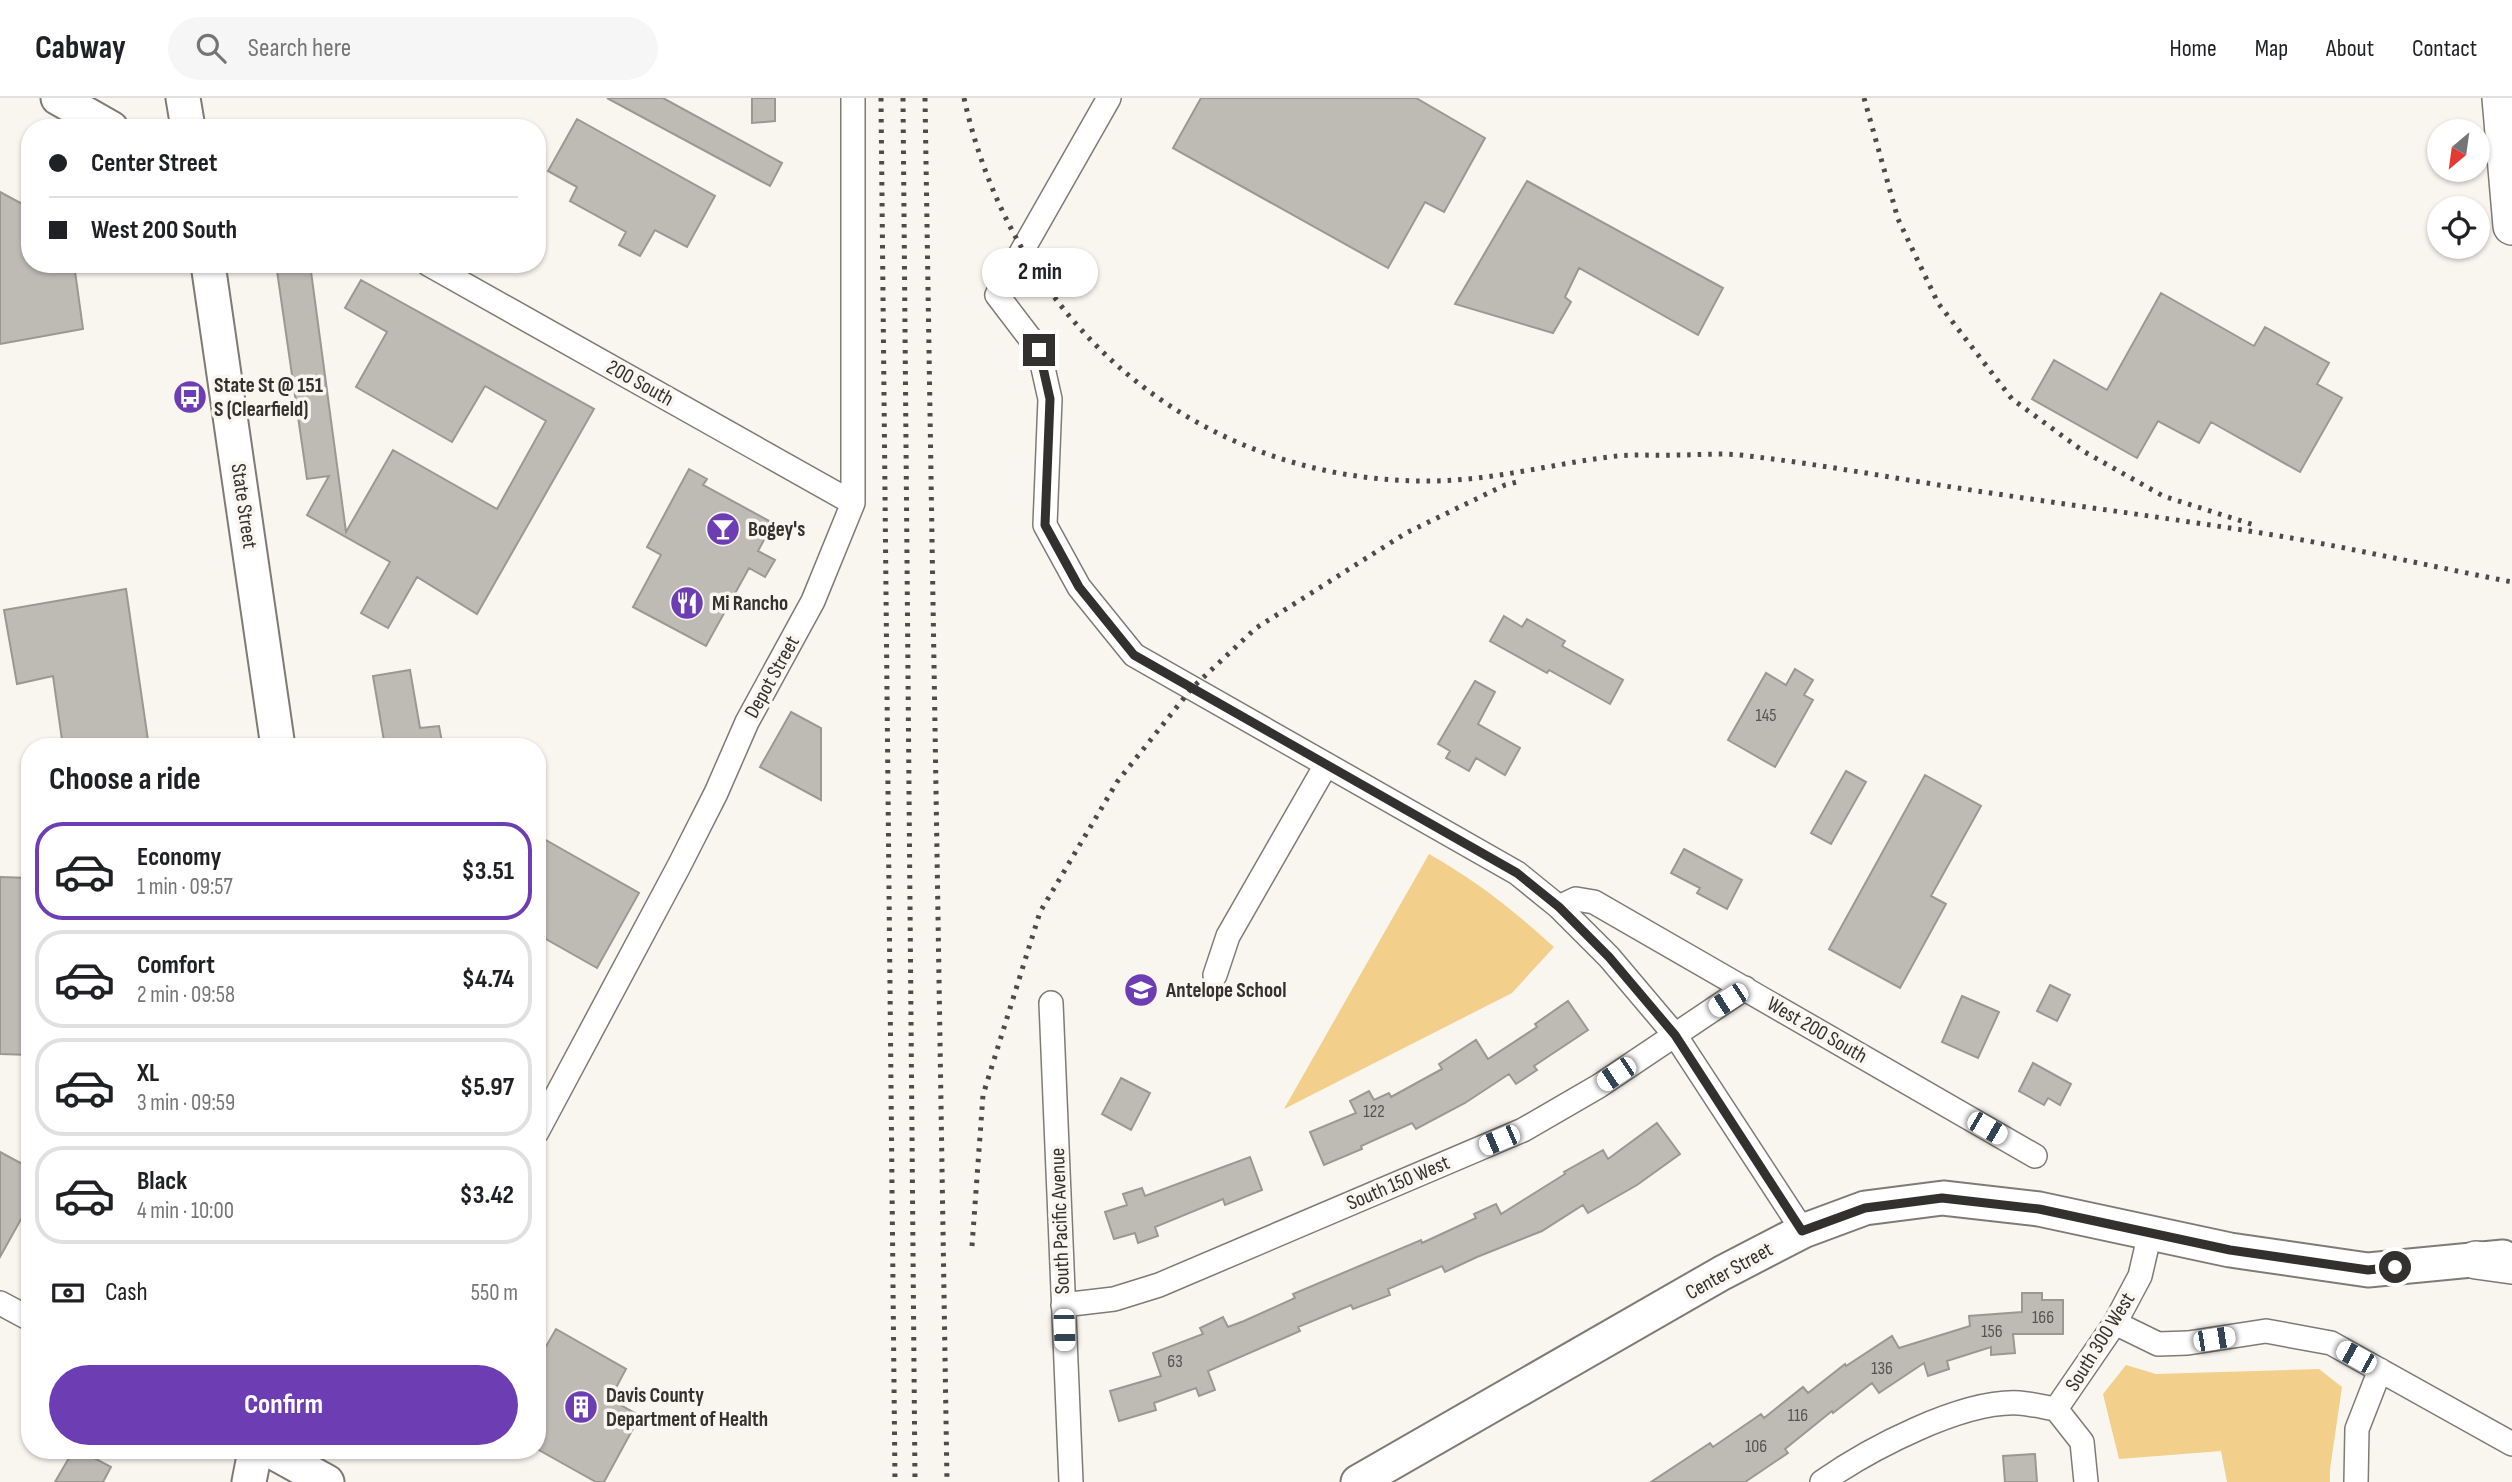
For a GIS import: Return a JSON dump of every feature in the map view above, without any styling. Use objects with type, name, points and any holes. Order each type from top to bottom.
[{"type":"main road","points":[[2501,98],[2512,226]]},
{"type":"main road","points":[[2476,1260],[2512,1265]]},
{"type":"street","points":[[58,98],[95,119]]},
{"type":"street","points":[[183,98],[186,119]]},
{"type":"street","name":"Depot Street","points":[[546,1115],[679,866],[716,793],[747,722],[813,601],[853,503],[853,98]]},
{"type":"street","points":[[1109,98],[997,295],[1039,350],[1050,399],[1045,525],[1079,587],[1134,655],[1517,873],[1559,907],[1609,957],[1675,1035],[1802,1231]]},
{"type":"street","name":"State Street","points":[[209,273],[277,738]]},
{"type":"street","name":"200 South","points":[[444,273],[853,503]]},
{"type":"street","points":[[1216,975],[1228,936],[1326,765]]},
{"type":"street","name":"West 200 South","points":[[1559,907],[1576,900],[1594,902],[2035,1156]]},
{"type":"street","name":"South 150 West","points":[[1063,1304],[1114,1299],[1158,1285],[1523,1130],[1599,1086],[1745,988]]},
{"type":"street","name":"South Pacific Avenue","points":[[1051,1003],[1071,1482]]},
{"type":"street","name":"Center Street","points":[[1358,1482],[1722,1273],[1802,1231],[1865,1208],[1942,1198],[2039,1209],[2230,1250],[2368,1270],[2512,1257]]},
{"type":"street","name":"South 300 West","points":[[1822,1482],[1905,1434],[1969,1409],[2017,1403],[2056,1409],[2115,1323],[2140,1276],[2150,1233]]},
{"type":"street","points":[[0,1303],[21,1315]]},
{"type":"street","points":[[2115,1323],[2158,1344],[2188,1343],[2266,1331],[2331,1343],[2512,1444]]},
{"type":"street","points":[[2356,1482],[2357,1429],[2380,1370]]},
{"type":"street","points":[[2056,1409],[2082,1442],[2086,1482]]},
{"type":"street","points":[[249,1482],[253,1459]]},
{"type":"street","points":[[285,1459],[327,1482]]},
{"type":"shaded area","points":[[1429,854],[1494,897],[1554,947],[1512,993],[1284,1109]]},
{"type":"shaded area","points":[[2126,1365],[2156,1374],[2319,1369],[2342,1387],[2330,1482],[2227,1482],[2221,1451],[2119,1459],[2103,1394]]},
{"type":"building","points":[[607,98],[663,98],[782,163],[770,186]]},
{"type":"building","points":[[752,98],[775,98],[775,121],[752,123]]},
{"type":"building","points":[[1201,98],[1416,98],[1485,138],[1444,212],[1425,202],[1388,268],[1173,148]]},
{"type":"building","points":[[577,119],[715,196],[687,247],[655,230],[640,256],[619,245],[626,232],[570,201],[577,187],[548,171]]},
{"type":"building","points":[[1527,181],[1723,288],[1698,335],[1579,268],[1565,297],[1571,302],[1553,333],[1455,304]]},
{"type":"building","points":[[0,192],[21,203],[21,273],[75,273],[83,329],[0,344]]},
{"type":"building","points":[[277,273],[311,273],[346,532],[393,450],[497,509],[546,421],[485,386],[452,442],[356,387],[387,332],[345,308],[361,280],[594,409],[477,614],[417,577],[388,628],[361,613],[390,562],[307,515],[329,476],[307,479]]},
{"type":"building","points":[[2161,293],[2254,346],[2265,327],[2329,363],[2317,384],[2342,398],[2300,472],[2211,422],[2199,443],[2158,421],[2137,458],[2032,399],[2054,360],[2107,390]]},
{"type":"building","points":[[689,469],[707,479],[703,485],[773,523],[758,551],[775,560],[765,577],[749,568],[706,646],[633,607],[661,555],[647,547]]},
{"type":"building","points":[[126,589],[148,738],[62,738],[53,676],[17,684],[4,610]]},
{"type":"building","points":[[1504,616],[1522,627],[1527,619],[1565,641],[1562,646],[1623,680],[1610,704],[1490,641]]},
{"type":"building","points":[[1795,669],[1813,680],[1804,695],[1813,700],[1775,767],[1728,740],[1766,673],[1786,685]]},
{"type":"building","points":[[410,670],[420,728],[439,726],[441,738],[383,738],[373,676]]},
{"type":"building","points":[[1475,681],[1495,692],[1478,724],[1520,748],[1505,775],[1476,758],[1469,771],[1446,758],[1450,751],[1438,744]]},
{"type":"building","points":[[791,712],[821,728],[821,800],[760,767]]},
{"type":"building","points":[[1846,771],[1866,782],[1831,844],[1811,833]]},
{"type":"building","points":[[1925,775],[1981,806],[1931,896],[1946,904],[1900,988],[1829,949]]},
{"type":"building","points":[[546,840],[639,893],[597,968],[546,939]]},
{"type":"building","points":[[1684,849],[1742,880],[1727,909],[1697,893],[1700,888],[1671,873]]},
{"type":"building","points":[[0,877],[21,878],[21,1055],[0,1054]]},
{"type":"building","points":[[2050,985],[2070,995],[2057,1021],[2037,1011]]},
{"type":"building","points":[[1962,996],[1999,1012],[1978,1058],[1942,1042]]},
{"type":"building","points":[[1568,1001],[1588,1030],[1534,1066],[1537,1070],[1516,1084],[1509,1074],[1465,1103],[1416,1129],[1412,1123],[1324,1165],[1310,1132],[1356,1113],[1350,1101],[1369,1091],[1374,1100],[1389,1093],[1391,1097],[1442,1069],[1439,1064],[1476,1040],[1488,1059],[1537,1027],[1535,1024]]},
{"type":"building","points":[[2033,1063],[2071,1084],[2060,1105],[2048,1098],[2044,1105],[2019,1091]]},
{"type":"building","points":[[1121,1078],[1150,1093],[1131,1130],[1102,1114]]},
{"type":"building","points":[[1657,1123],[1680,1154],[1637,1185],[1588,1213],[1583,1205],[1542,1231],[1445,1272],[1442,1266],[1388,1289],[1390,1295],[1353,1309],[1351,1305],[1298,1327],[1300,1331],[1208,1371],[1215,1390],[1199,1396],[1196,1388],[1154,1403],[1156,1410],[1119,1421],[1110,1391],[1161,1376],[1153,1353],[1203,1334],[1200,1328],[1223,1317],[1228,1327],[1244,1321],[1295,1298],[1293,1294],[1421,1240],[1422,1243],[1476,1218],[1474,1214],[1496,1204],[1501,1214],[1603,1150],[1608,1159]]},
{"type":"building","points":[[0,1152],[21,1163],[21,1219],[0,1257]]},
{"type":"building","points":[[1250,1157],[1262,1190],[1225,1205],[1223,1199],[1155,1227],[1158,1236],[1138,1243],[1135,1233],[1114,1239],[1105,1212],[1127,1205],[1123,1194],[1142,1188],[1145,1196]]},
{"type":"building","points":[[2022,1293],[2042,1293],[2042,1300],[2063,1300],[2063,1334],[2013,1334],[2015,1353],[1991,1355],[1991,1347],[1947,1361],[1949,1369],[1928,1376],[1924,1363],[1879,1393],[1872,1383],[1785,1449],[1788,1453],[1745,1482],[1651,1482],[1710,1443],[1713,1447],[1761,1414],[1764,1418],[1803,1387],[1808,1393],[1845,1364],[1846,1366],[1892,1336],[1899,1348],[1970,1326],[1969,1316],[2022,1312]]},
{"type":"building","name":"Davis County Department of Health","points":[[556,1329],[626,1369],[610,1399],[640,1416],[604,1482],[596,1482],[546,1454],[546,1346]]},
{"type":"building","points":[[2035,1454],[2037,1482],[2005,1482],[2003,1456]]},
{"type":"building","points":[[68,1459],[96,1459],[111,1467],[103,1482],[55,1482]]},
{"type":"railway","points":[[881,98],[895,1482]]},
{"type":"railway","points":[[903,98],[915,1482]]},
{"type":"railway","points":[[925,98],[947,1482]]},
{"type":"railway","points":[[964,98],[989,180],[1025,254],[1072,320],[1129,376],[1195,421],[1268,454],[1348,475],[1434,481],[1480,478],[1617,456],[1740,455],[2258,532],[2512,582]]},
{"type":"railway","points":[[1864,98],[1898,219],[1938,303],[2012,399],[2083,451],[2163,496],[2254,525]]},
{"type":"railway","points":[[972,1246],[983,1095],[1040,912],[1117,782],[1192,688],[1256,628],[1406,533],[1505,485],[1521,481]]},
{"type":"place","name":"State St @ 151 S (Clearfield)","points":[[190,397]]},
{"type":"place","name":"Bogey's","points":[[723,529]]},
{"type":"place","name":"Mi Rancho","points":[[687,603]]},
{"type":"place","name":"Antelope School","points":[[1141,990]]},
{"type":"place","name":"Davis County Department of Health","points":[[581,1407]]},
{"type":"route","points":[[1039,350],[1050,399],[1045,525],[1079,587],[1134,655],[1517,873],[1559,907],[1609,957],[1675,1035],[1802,1231],[1865,1208],[1942,1198],[2039,1209],[2230,1250],[2368,1270],[2395,1267]]}]
